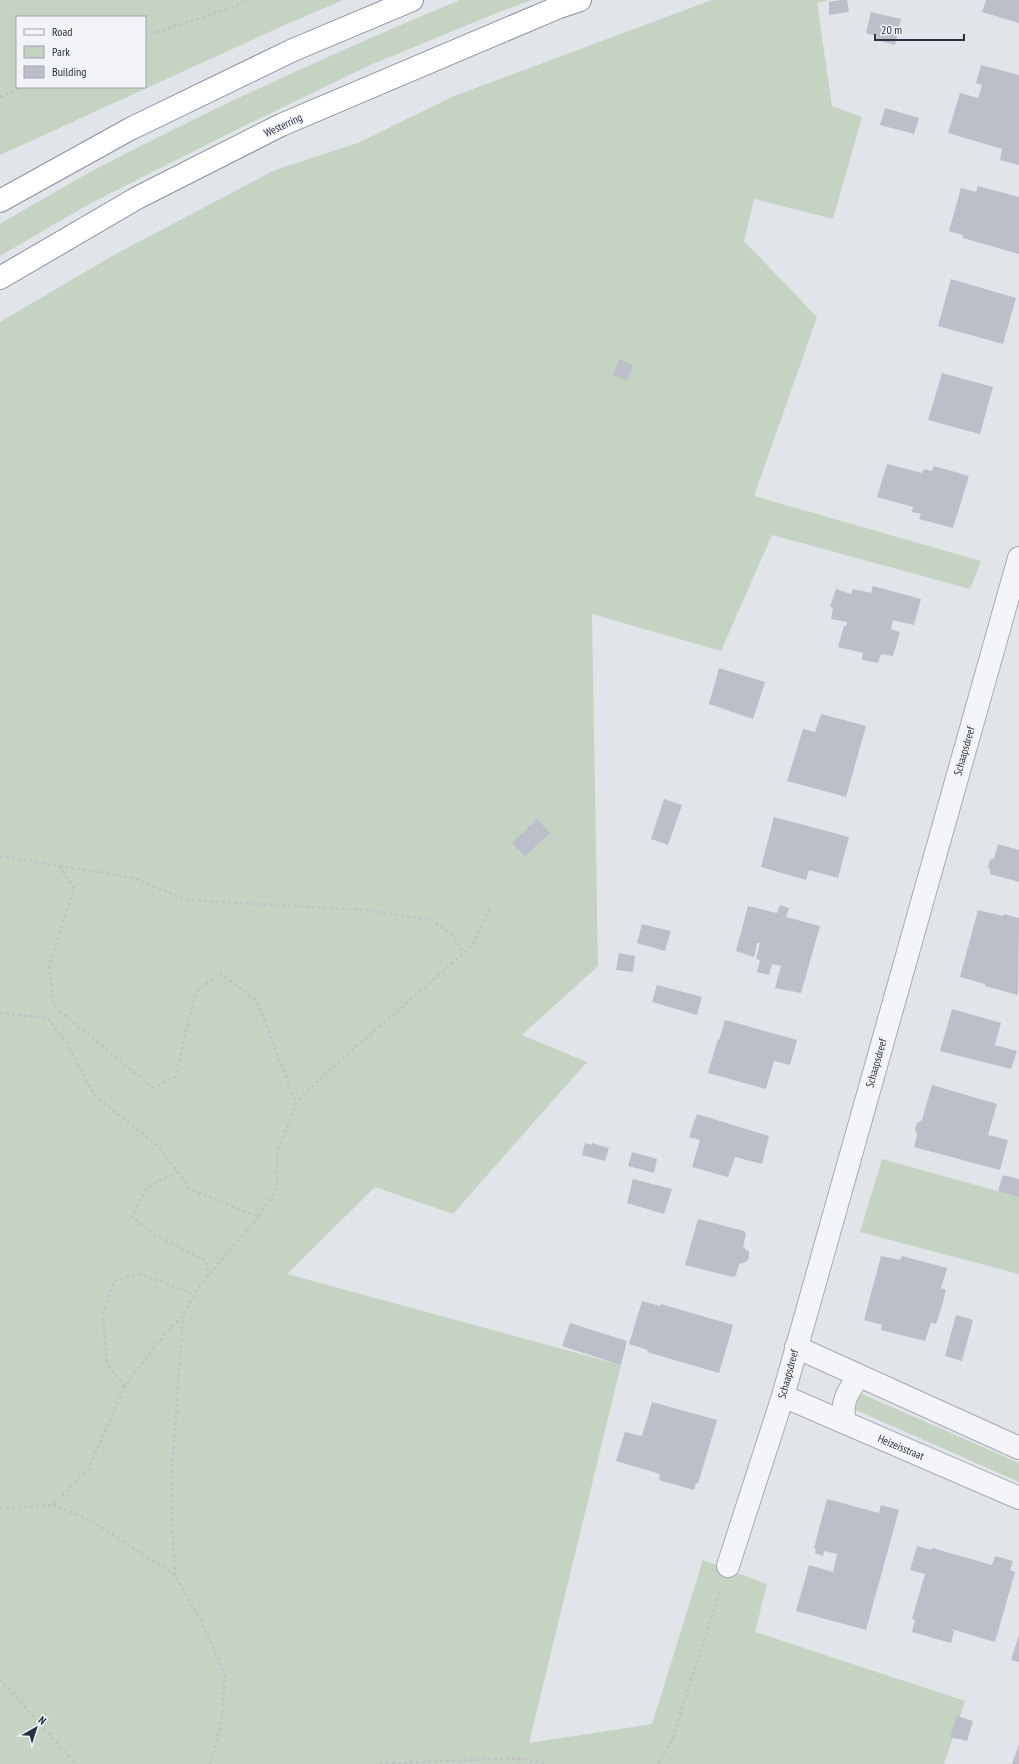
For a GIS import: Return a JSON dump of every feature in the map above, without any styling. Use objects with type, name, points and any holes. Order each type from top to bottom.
[{"type":"highway","points":[[0,201],[130,129],[293,50],[412,0]]},
{"type":"highway","name":"Westerring","points":[[0,278],[137,198],[281,125],[559,7],[580,0]]},
{"type":"street","name":"Schaapsdreef","points":[[728,1566],[783,1396],[1019,558]]},
{"type":"street","points":[[796,1347],[1019,1448]]},
{"type":"street","points":[[846,1423],[842,1413],[848,1390],[860,1376]]},
{"type":"street","name":"Heizeisstraat","points":[[783,1396],[1019,1498]]},
{"type":"path","points":[[146,36],[230,8],[247,0]]},
{"type":"path","points":[[0,97],[20,88]]},
{"type":"path","points":[[0,856],[134,878],[186,900],[365,910],[433,920],[454,937],[464,953]]},
{"type":"path","points":[[59,866],[74,888],[49,968],[54,1006],[153,1088],[175,1077],[196,992],[220,973],[257,1000],[296,1103]]},
{"type":"path","points":[[53,1505],[89,1468],[125,1386],[164,1335],[183,1316],[194,1294],[259,1216],[277,1189],[277,1153],[296,1103],[327,1072],[472,946],[490,907]]},
{"type":"path","points":[[0,1013],[47,1018],[67,1043],[94,1095],[158,1146],[190,1189],[259,1216]]},
{"type":"path","points":[[178,1172],[147,1187],[132,1217],[153,1234],[206,1261],[209,1276]]},
{"type":"path","points":[[125,1386],[107,1364],[103,1315],[114,1281],[140,1274],[194,1294]]},
{"type":"path","points":[[175,1575],[172,1520],[172,1469],[183,1316]]},
{"type":"path","points":[[0,1508],[53,1505],[90,1520],[175,1575],[200,1618],[225,1674],[221,1725],[210,1764]]},
{"type":"path","points":[[658,1764],[672,1740],[728,1566]]},
{"type":"path","points":[[0,1679],[76,1764]]},
{"type":"path","points":[[518,1758],[520,1764]]},
{"type":"path","points":[[380,1764],[518,1758],[548,1764]]},
{"type":"green space","points":[[0,0],[343,0],[0,155]]},
{"type":"green space","points":[[460,0],[532,0],[368,66],[91,203],[0,256],[0,224],[80,177],[274,81]]},
{"type":"green space","points":[[712,0],[830,0],[817,3],[832,106],[862,117],[833,219],[754,199],[744,241],[817,317],[754,496],[981,561],[970,589],[772,535],[721,651],[592,614],[598,966],[522,1035],[587,1062],[453,1214],[375,1187],[287,1274],[621,1365],[529,1743],[652,1724],[703,1560],[767,1584],[755,1632],[965,1701],[944,1764],[0,1764],[0,322],[112,256],[275,170],[358,143],[454,96]]},
{"type":"green space","points":[[882,1159],[1019,1197],[1019,1274],[860,1232]]},
{"type":"green space","points":[[862,1394],[1019,1463],[1019,1482],[856,1410],[852,1403],[855,1398]]},
{"type":"building","points":[[847,0],[849,12],[829,15],[829,2]]},
{"type":"building","points":[[986,0],[1019,0],[1019,23],[982,12]]},
{"type":"building","points":[[871,12],[901,19],[895,45],[876,40],[877,36],[866,33]]},
{"type":"building","points":[[981,65],[1019,75],[1019,165],[1000,160],[1002,149],[948,133],[960,93],[978,98],[982,85],[976,83]]},
{"type":"building","points":[[885,108],[919,118],[914,134],[880,125]]},
{"type":"building","points":[[978,186],[1019,197],[1019,254],[963,238],[963,235],[949,231],[961,188],[976,192]]},
{"type":"building","points":[[951,279],[1016,298],[1003,344],[938,326]]},
{"type":"building","points":[[619,359],[633,365],[627,380],[613,375]]},
{"type":"building","points":[[942,373],[993,387],[980,434],[928,420]]},
{"type":"building","points":[[887,464],[922,473],[924,469],[932,471],[934,466],[969,476],[953,528],[919,519],[921,514],[912,512],[913,507],[877,497]]},
{"type":"building","points":[[873,586],[921,599],[914,625],[893,620],[891,629],[900,632],[893,656],[881,654],[878,663],[862,660],[863,653],[838,647],[844,626],[846,626],[847,622],[831,619],[833,608],[830,606],[836,589],[851,594],[853,589],[871,593]]},
{"type":"building","points":[[719,668],[765,682],[753,719],[709,704]]},
{"type":"building","points":[[821,714],[866,726],[846,797],[787,781],[803,729],[815,732]]},
{"type":"building","points":[[664,799],[682,805],[668,845],[651,839]]},
{"type":"building","points":[[774,817],[849,837],[838,878],[809,870],[806,880],[761,867]]},
{"type":"building","points":[[537,819],[550,833],[525,856],[512,843]]},
{"type":"building","points":[[998,844],[1019,850],[1019,882],[990,874],[988,867],[990,860],[994,858]]},
{"type":"building","points":[[780,905],[789,908],[786,917],[820,926],[801,993],[775,988],[781,966],[772,964],[769,975],[757,972],[760,960],[756,959],[760,943],[757,943],[754,957],[736,951],[748,906],[777,913]]},
{"type":"building","points":[[978,910],[1019,918],[1018,995],[960,977]]},
{"type":"building","points":[[642,924],[671,931],[665,951],[637,943]]},
{"type":"building","points":[[619,953],[635,956],[633,972],[616,970]]},
{"type":"building","points":[[657,985],[702,997],[697,1015],[652,1002]]},
{"type":"building","points":[[952,1009],[1001,1023],[995,1045],[1017,1051],[1011,1069],[940,1051]]},
{"type":"building","points":[[725,1020],[797,1040],[790,1065],[774,1061],[766,1089],[708,1073]]},
{"type":"building","points":[[932,1085],[997,1104],[988,1135],[1008,1140],[1000,1170],[914,1147],[917,1134],[915,1129],[917,1123],[922,1120]]},
{"type":"building","points":[[697,1114],[769,1136],[762,1164],[735,1157],[728,1177],[692,1167],[700,1140],[689,1137]]},
{"type":"building","points":[[585,1143],[592,1145],[592,1143],[609,1148],[605,1161],[582,1155]]},
{"type":"building","points":[[632,1152],[657,1159],[654,1173],[628,1166]]},
{"type":"building","points":[[1003,1175],[1019,1179],[1019,1197],[998,1191]]},
{"type":"building","points":[[633,1179],[672,1189],[664,1214],[627,1203]]},
{"type":"building","points":[[698,1219],[744,1231],[746,1234],[743,1247],[749,1252],[749,1258],[746,1262],[739,1264],[736,1275],[733,1277],[685,1265]]},
{"type":"building","points":[[881,1256],[900,1260],[902,1256],[947,1268],[941,1288],[946,1290],[942,1306],[936,1324],[931,1323],[925,1341],[881,1330],[882,1325],[864,1320]]},
{"type":"building","points":[[642,1301],[660,1306],[661,1304],[733,1325],[719,1373],[647,1352],[648,1350],[629,1344]]},
{"type":"building","points":[[956,1315],[973,1320],[962,1361],[945,1356]]},
{"type":"building","points":[[570,1323],[627,1341],[621,1365],[562,1346]]},
{"type":"building","points":[[652,1402],[717,1420],[698,1484],[696,1483],[694,1490],[659,1480],[660,1474],[616,1461],[625,1432],[642,1436]]},
{"type":"building","points":[[827,1499],[879,1513],[881,1505],[899,1510],[866,1630],[796,1611],[809,1565],[833,1572],[837,1554],[824,1551],[823,1556],[815,1553],[816,1549],[814,1548]]},
{"type":"building","points":[[917,1546],[931,1550],[932,1548],[992,1565],[995,1556],[1013,1561],[1010,1570],[1015,1572],[995,1642],[951,1629],[954,1631],[951,1643],[912,1632],[915,1620],[912,1619],[925,1574],[910,1570]]},
{"type":"building","points":[[1019,1635],[1019,1662],[1011,1660]]},
{"type":"building","points":[[957,1716],[973,1721],[967,1741],[950,1737]]},
{"type":"building","points":[[1019,1744],[1019,1764],[1012,1764]]}]
